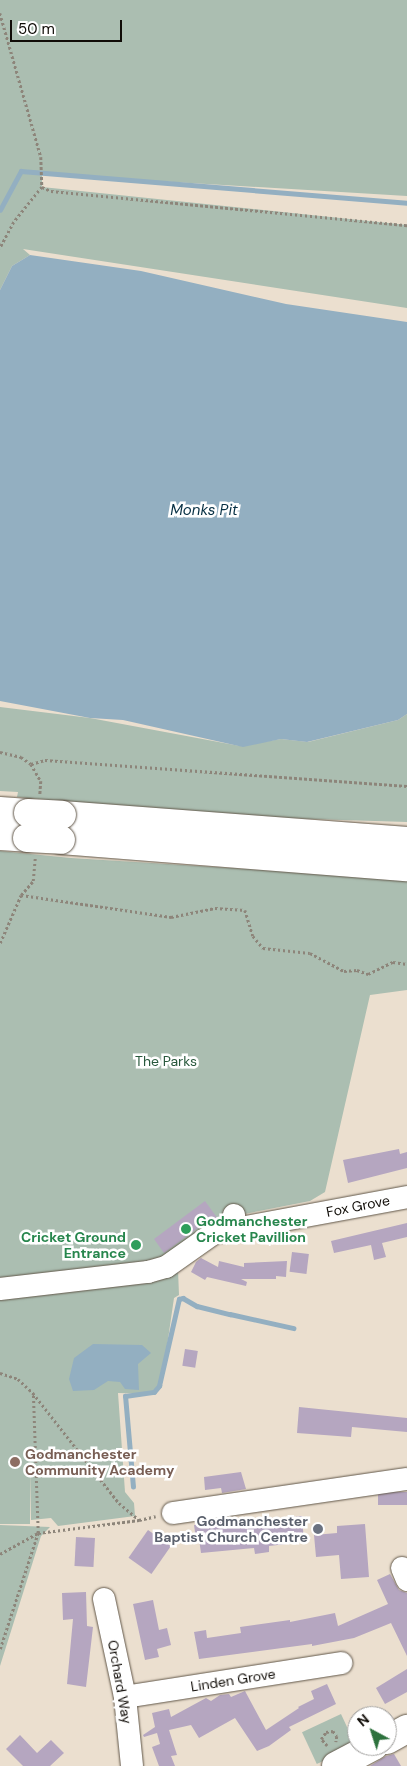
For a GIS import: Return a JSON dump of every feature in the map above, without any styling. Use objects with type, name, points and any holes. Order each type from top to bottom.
[{"type":"main road","points":[[0,811],[26,827],[407,841]]},
{"type":"main road","points":[[62,828],[407,867]]},
{"type":"street","name":"Fox Grove","points":[[0,1289],[166,1267],[234,1221],[407,1197]]},
{"type":"street","points":[[172,1513],[407,1479]]},
{"type":"street","name":"Orchard Way","points":[[104,1599],[125,1697],[132,1766]]},
{"type":"street","name":"Linden Grove","points":[[125,1697],[341,1662]]},
{"type":"path","points":[[0,13],[41,160],[42,187],[14,222],[0,248]]},
{"type":"path","points":[[42,187],[51,191],[407,225]]},
{"type":"path","points":[[0,752],[20,758],[30,764],[41,781],[26,827],[33,881],[20,895],[0,942]]},
{"type":"path","points":[[30,764],[45,760],[407,786]]},
{"type":"path","points":[[20,895],[171,917],[215,908],[245,910],[253,936],[263,948],[310,953],[344,971],[357,970],[368,974],[393,962],[407,964]]},
{"type":"path","points":[[0,1372],[18,1379],[33,1393],[118,1503],[139,1520]]},
{"type":"path","points":[[0,1649],[38,1533],[33,1393]]},
{"type":"path","points":[[0,1554],[38,1533],[139,1520],[172,1513]]},
{"type":"path","points":[[326,1732],[322,1735],[321,1742],[335,1755]]},
{"type":"green space","points":[[0,0],[407,0],[407,196],[42,174],[42,187],[407,225],[407,308],[23,249],[30,255],[12,266],[0,290]]},
{"type":"green space","points":[[0,707],[90,718],[240,746],[281,739],[308,742],[398,720],[407,714],[407,822],[216,816],[17,797],[18,792],[0,791]]},
{"type":"green space","name":"The Parks","points":[[0,851],[71,858],[407,879],[407,990],[370,995],[325,1192],[310,1201],[219,1219],[168,1257],[178,1270],[179,1295],[174,1298],[161,1387],[153,1394],[118,1393],[125,1492],[134,1503],[135,1516],[58,1526],[51,1518],[31,1520],[30,1469],[30,1524],[0,1524]]},
{"type":"green space","points":[[0,1525],[50,1527],[41,1536],[0,1666]]},
{"type":"green space","points":[[341,1714],[347,1727],[347,1750],[317,1764],[302,1732]]},
{"type":"water","name":"Monks Pit","points":[[30,255],[141,271],[286,304],[407,322],[407,714],[398,720],[307,742],[281,739],[243,747],[123,720],[90,718],[0,701],[0,290],[12,266]]},
{"type":"water","points":[[93,1344],[142,1345],[151,1353],[138,1364],[139,1390],[125,1389],[120,1382],[108,1381],[94,1390],[73,1391],[69,1379],[74,1358]]},
{"type":"building","points":[[399,1149],[400,1154],[407,1152],[407,1168],[348,1183],[343,1160]]},
{"type":"building","name":"Godmanchester Cricket Pavillion","points":[[205,1201],[218,1219],[206,1222],[164,1253],[154,1239]]},
{"type":"building","points":[[407,1223],[407,1237],[382,1243],[386,1257],[374,1260],[371,1245],[334,1253],[331,1241]]},
{"type":"building","points":[[292,1252],[309,1254],[306,1274],[290,1272]]},
{"type":"building","points":[[201,1258],[218,1267],[219,1261],[244,1267],[244,1263],[287,1261],[286,1277],[276,1276],[276,1279],[241,1279],[247,1282],[246,1286],[207,1277],[205,1280],[191,1272],[196,1262]]},
{"type":"building","points":[[185,1349],[198,1351],[195,1368],[182,1366]]},
{"type":"building","points":[[299,1407],[407,1418],[407,1432],[352,1427],[351,1437],[297,1433]]},
{"type":"building","points":[[241,1472],[246,1489],[222,1493],[221,1488],[205,1490],[204,1477]]},
{"type":"building","points":[[378,1492],[407,1492],[407,1505],[378,1505]]},
{"type":"building","points":[[302,1516],[304,1542],[269,1546],[269,1552],[255,1554],[254,1548],[201,1553],[199,1539],[196,1539],[194,1525],[242,1518],[243,1527],[274,1523],[274,1519]]},
{"type":"building","points":[[365,1524],[369,1577],[341,1579],[339,1555],[316,1557],[314,1535],[337,1533],[337,1526]]},
{"type":"building","points":[[148,1530],[171,1546],[151,1574],[128,1558]]},
{"type":"building","points":[[76,1537],[95,1538],[93,1567],[74,1566]]},
{"type":"building","points":[[390,1574],[399,1590],[407,1593],[407,1656],[391,1623],[354,1638],[312,1646],[312,1644],[199,1659],[194,1632],[206,1630],[207,1638],[241,1633],[240,1627],[290,1620],[290,1622],[335,1613],[338,1626],[388,1604],[377,1580]]},
{"type":"building","points":[[86,1592],[87,1626],[93,1627],[86,1687],[67,1684],[73,1619],[63,1620],[62,1593]]},
{"type":"building","points":[[153,1600],[159,1630],[167,1628],[171,1645],[157,1649],[159,1657],[145,1660],[133,1604]]},
{"type":"building","points":[[407,1669],[407,1692],[385,1704],[376,1688]]},
{"type":"building","points":[[327,1684],[336,1704],[289,1727],[291,1730],[269,1746],[257,1751],[235,1718],[199,1738],[191,1725],[169,1730],[177,1755],[171,1756],[175,1766],[159,1766],[152,1747],[160,1744],[157,1733],[144,1737],[143,1735],[155,1727],[152,1713],[169,1709],[171,1717],[206,1698],[211,1701],[220,1695],[229,1694],[231,1697],[245,1691],[266,1730],[298,1707],[314,1699],[311,1691]]},
{"type":"building","points":[[20,1735],[37,1753],[51,1740],[64,1753],[50,1766],[23,1766],[6,1749]]},
{"type":"building","points":[[386,1756],[395,1756],[401,1766],[370,1766]]},
{"type":"waterway","points":[[0,210],[21,171],[407,203]]},
{"type":"waterway","points":[[133,1487],[125,1396],[154,1392],[159,1386],[179,1299],[183,1298],[197,1306],[293,1328]]},
{"type":"place","name":"Godmanchester Cricket Pavillion","points":[[186,1229]]},
{"type":"place","name":"Cricket Ground Entrance","points":[[136,1245]]},
{"type":"place","name":"Godmanchester Community Academy","points":[[15,1462]]},
{"type":"place","name":"Godmanchester Baptist Church Centre","points":[[318,1529]]}]
